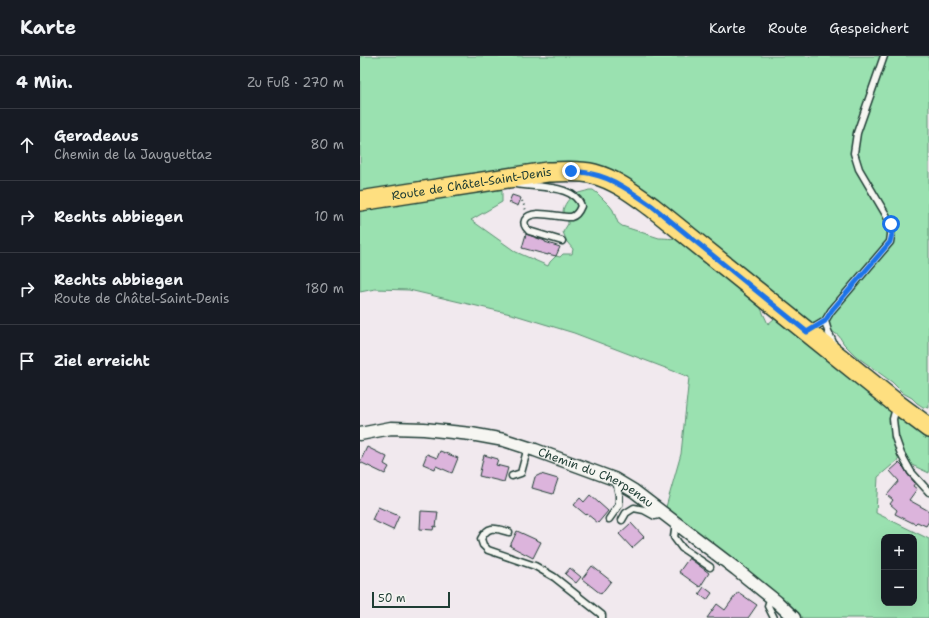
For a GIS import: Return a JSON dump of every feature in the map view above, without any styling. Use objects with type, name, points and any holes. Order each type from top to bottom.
[{"type":"main road","name":"Route de Châtel-Saint-Denis","points":[[360,201],[547,172],[571,171],[593,174],[612,181],[652,206],[807,332],[929,428]]},
{"type":"street","name":"Chemin du Cherpenau","points":[[360,434],[391,428],[424,429],[471,434],[504,440],[528,447],[572,462],[616,480],[634,491],[736,569],[794,618]]},
{"type":"lane","points":[[807,332],[825,321],[832,310],[890,242],[892,234],[891,224],[859,169],[854,153],[857,133],[884,56]]},
{"type":"lane","points":[[500,180],[516,184],[554,188],[570,194],[578,200],[581,206],[579,212],[572,217],[539,214],[531,215],[526,219],[524,224],[526,228],[533,233],[562,241]]},
{"type":"lane","points":[[825,321],[828,332],[840,358]]},
{"type":"lane","points":[[897,404],[893,419],[895,437],[901,454],[911,472],[929,492]]},
{"type":"lane","points":[[512,476],[521,473],[528,447]]},
{"type":"lane","points":[[608,519],[619,505],[616,480]]},
{"type":"lane","points":[[622,520],[626,513],[634,508],[644,510],[655,516],[664,514]]},
{"type":"lane","points":[[676,523],[674,537],[682,548],[710,568]]},
{"type":"lane","points":[[508,532],[497,528],[489,529],[485,532],[481,539],[483,545],[488,550],[535,566],[554,576],[602,615],[602,618]]},
{"type":"lane","points":[[771,597],[768,606],[774,618]]},
{"type":"green space","points":[[360,56],[929,56],[929,408],[923,407],[917,403],[903,393],[892,382],[856,356],[844,344],[839,336],[829,329],[830,317],[856,287],[853,282],[825,316],[811,327],[606,168],[360,195]]},
{"type":"green space","points":[[502,186],[502,202],[471,220],[516,252],[548,266],[556,256],[560,257],[563,254],[572,254],[573,249],[567,242],[563,232],[568,224],[568,219],[563,210],[573,195],[589,190],[593,190],[597,193],[610,206],[618,223],[622,226],[659,238],[673,239],[683,237],[758,302],[768,324],[775,318],[929,436],[929,473],[899,459],[878,477],[876,513],[929,539],[929,618],[800,618],[666,507],[681,454],[689,377],[574,333],[515,315],[409,290],[375,289],[360,292],[360,209]]},
{"type":"building","points":[[512,195],[521,198],[518,206],[509,202]]},
{"type":"building","points":[[526,234],[560,247],[556,256],[522,248]]},
{"type":"building","points":[[367,447],[387,457],[384,464],[389,467],[385,474],[360,462]]},
{"type":"building","points":[[440,451],[458,458],[452,473],[436,466],[435,469],[423,464],[427,454],[437,458]]},
{"type":"building","points":[[484,455],[498,459],[496,465],[508,468],[504,482],[479,476]]},
{"type":"building","points":[[899,463],[915,483],[913,486],[917,489],[909,500],[929,511],[929,521],[926,526],[917,522],[915,524],[895,514],[897,510],[890,504],[893,500],[887,495],[899,481],[890,471]]},
{"type":"building","points":[[541,474],[558,479],[553,494],[532,488],[535,477]]},
{"type":"building","points":[[590,495],[608,511],[598,523],[574,505],[580,498],[584,502]]},
{"type":"building","points":[[378,507],[399,516],[393,530],[372,520]]},
{"type":"building","points":[[421,511],[438,512],[436,527],[434,526],[433,530],[420,529]]},
{"type":"building","points":[[631,523],[644,537],[632,548],[619,534]]},
{"type":"building","points":[[517,531],[541,542],[533,558],[510,546]]},
{"type":"building","points":[[689,558],[709,573],[700,587],[679,572]]},
{"type":"building","points":[[592,566],[611,581],[601,594],[582,579]]},
{"type":"building","points":[[570,568],[581,577],[576,583],[565,574]]},
{"type":"building","points":[[704,587],[712,593],[707,600],[699,594]]},
{"type":"building","points":[[738,592],[757,605],[748,618],[707,618],[717,604],[725,610]]},
{"type":"route","points":[[571,171],[593,174],[612,181],[633,193],[652,206],[807,332],[825,321],[832,310],[890,242],[892,234],[891,224]]}]
